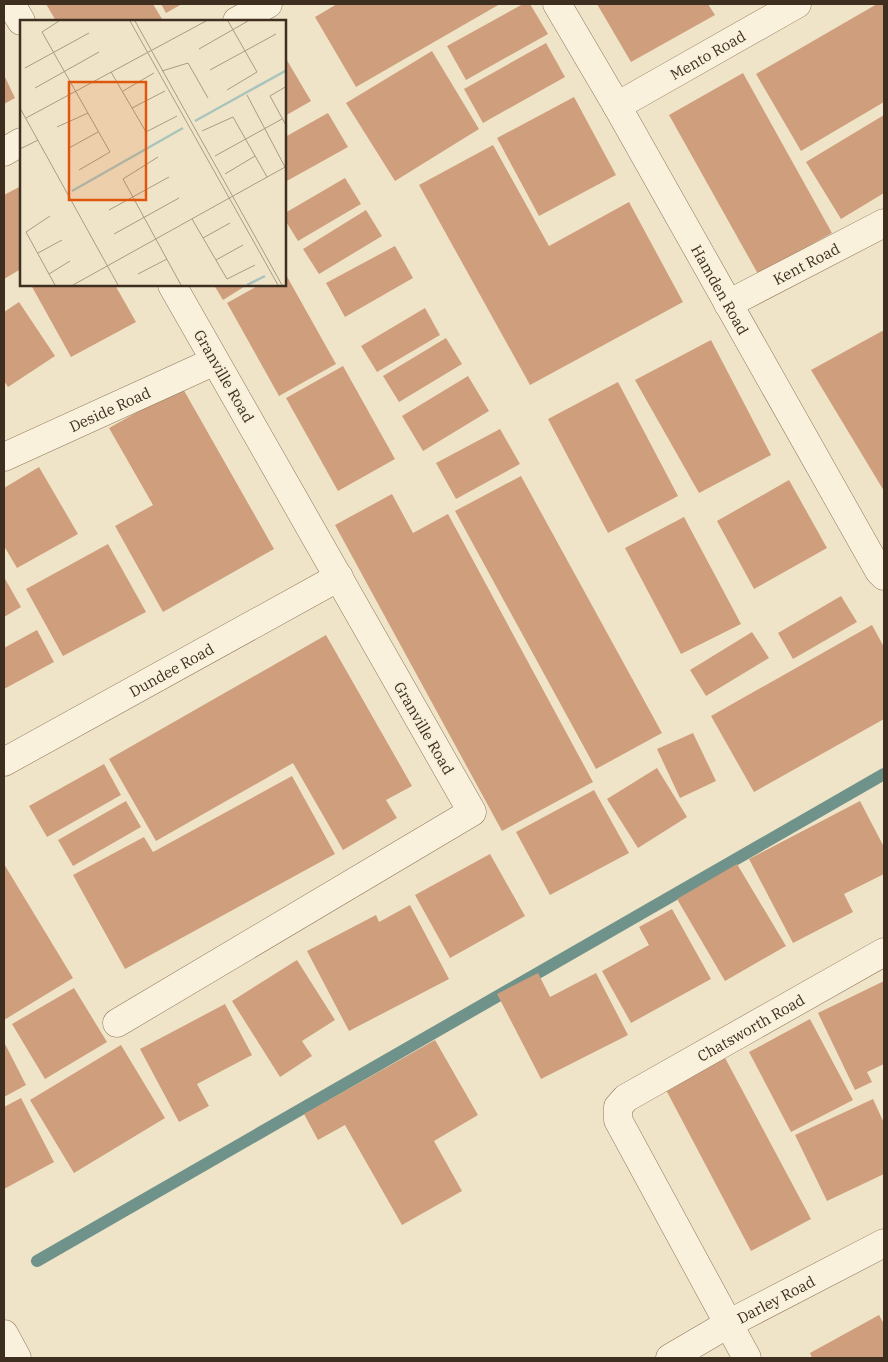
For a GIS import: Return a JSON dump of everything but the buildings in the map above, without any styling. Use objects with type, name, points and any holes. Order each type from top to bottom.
[{"type":"street","points":[[11,4],[20,20]]},
{"type":"street","points":[[239,20],[268,4]]},
{"type":"street","name":"Hamden Road","points":[[556,4],[617,106],[879,571],[884,576]]},
{"type":"street","name":"Mento Road","points":[[617,106],[797,4]]},
{"type":"street","points":[[4,152],[20,143]]},
{"type":"street","name":"Kent Road","points":[[728,304],[884,223]]},
{"type":"street","name":"Granville Road","points":[[117,1023],[472,812],[173,286]]},
{"type":"street","name":"Deside Road","points":[[4,457],[215,361]]},
{"type":"street","name":"Dundee Road","points":[[4,762],[339,577]]},
{"type":"street","name":"Chatsworth Road","points":[[728,1324],[618,1120],[618,1107],[626,1098],[884,952]]},
{"type":"street","name":"Darley Road","points":[[670,1358],[728,1324],[884,1243]]},
{"type":"street","points":[[728,1324],[747,1358]]},
{"type":"street","points":[[4,1334],[17,1358]]},
{"type":"waterway","points":[[37,1261],[884,774]]}]
